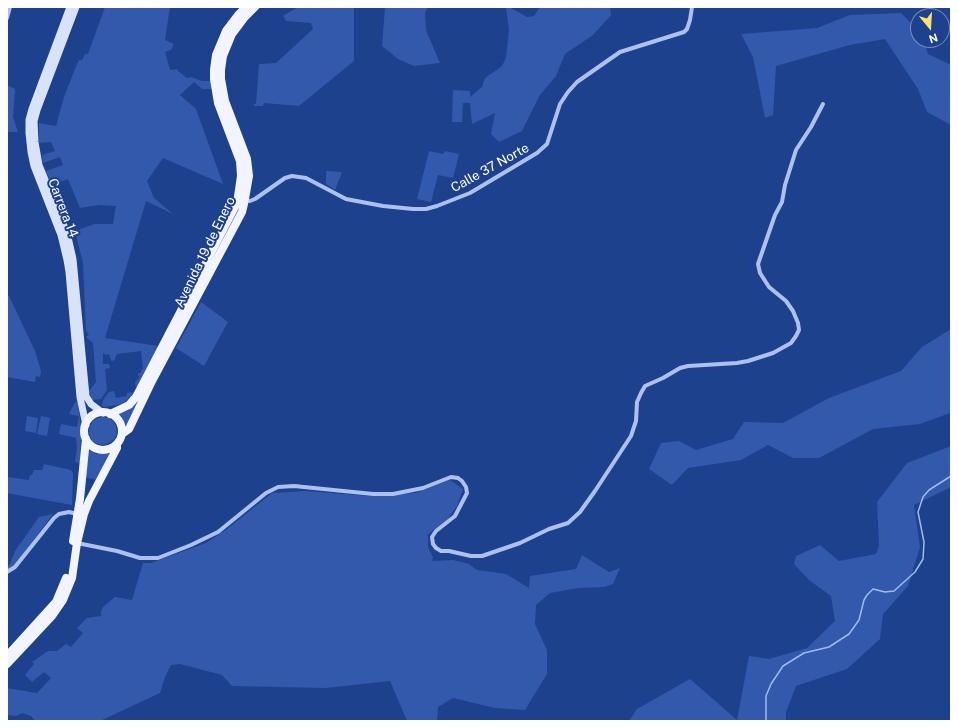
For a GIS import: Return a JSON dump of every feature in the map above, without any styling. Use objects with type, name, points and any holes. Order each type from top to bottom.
[{"type":"main road","name":"Carrera 14","points":[[70,7],[32,109],[29,120],[29,133],[34,166],[61,235],[70,272],[80,397],[86,425]]},
{"type":"main road","name":"Carrera 14","points":[[76,7],[37,110],[34,121],[34,142],[39,165],[67,233],[73,259],[86,396],[91,404],[106,413]]},
{"type":"main road","name":"Avenida 19 de Enero","points":[[122,434],[129,429],[152,381],[242,212],[240,161],[218,103],[214,70],[216,55],[226,31],[246,7]]},
{"type":"main road","name":"Avenida 19 de Enero","points":[[106,413],[128,405],[136,397],[235,209],[242,199],[248,176],[247,159],[225,101],[222,85],[222,70],[223,56],[232,34],[244,18],[255,7]]},
{"type":"main road","points":[[7,656],[56,602],[64,584],[72,564],[84,514],[89,501],[117,448],[117,444],[122,434],[118,420],[106,413],[92,416],[86,425],[84,432],[86,439],[72,564],[69,586],[60,605],[52,616],[7,664]]},
{"type":"main road","points":[[86,439],[93,447],[100,450],[107,449],[117,444]]},
{"type":"street","points":[[7,18],[10,7]]},
{"type":"street","name":"Calle 37 Norte","points":[[242,199],[250,201],[255,199],[285,178],[292,176],[306,178],[346,199],[383,206],[413,209],[426,209],[437,206],[470,193],[536,153],[547,144],[560,104],[577,82],[620,52],[684,32],[690,20],[692,7]]},
{"type":"street","points":[[77,543],[117,551],[140,558],[158,558],[218,532],[266,493],[278,487],[294,486],[373,494],[393,494],[423,488],[451,477],[458,478],[462,481],[467,492],[455,516],[436,531],[432,537],[433,544],[441,551],[449,551],[471,556],[482,556],[526,541],[549,529],[568,524],[580,512],[631,436],[636,421],[637,402],[644,386],[663,378],[680,368],[688,366],[737,363],[773,354],[791,343],[796,336],[799,330],[793,311],[786,301],[769,287],[760,273],[758,264],[775,215],[782,202],[785,185],[796,150],[811,127],[823,104]]},
{"type":"street","points":[[7,572],[15,567],[54,518],[59,514],[69,512],[77,514]]},
{"type":"shaded area","points":[[105,7],[170,7],[165,40],[174,44],[171,50],[165,52],[170,70],[177,69],[187,78],[191,77],[202,81],[211,81],[212,89],[202,89],[194,82],[180,95],[196,109],[223,184],[163,158],[147,181],[154,198],[173,214],[146,201],[105,338],[158,346],[136,388],[135,382],[139,378],[138,373],[141,373],[141,370],[143,369],[141,351],[117,354],[115,360],[112,361],[109,354],[106,355],[103,353],[103,364],[109,364],[110,368],[105,369],[107,390],[101,399],[92,400],[89,391],[96,382],[93,343],[86,337],[89,335],[86,331],[83,263],[75,231],[94,224],[113,224],[116,206],[99,205],[80,208],[68,179],[52,185],[46,171],[63,165],[60,157],[43,163],[42,155],[55,151],[51,142],[39,143],[39,123],[56,126],[64,97],[77,64],[79,60],[82,60],[85,54],[88,54]]},
{"type":"shaded area","points":[[298,7],[354,7],[354,61],[299,106],[264,103],[263,106],[254,106],[254,104],[256,104],[259,64],[276,63],[313,29],[311,23],[286,21],[283,16]]},
{"type":"shaded area","points":[[385,7],[428,7],[425,13],[426,30],[440,63],[414,66],[398,59],[382,46]]},
{"type":"shaded area","points":[[506,7],[509,7],[527,17],[534,16],[540,7],[610,7],[611,15],[593,35],[565,54],[556,76],[540,95],[522,131],[499,142],[491,134],[495,113],[472,124],[470,103],[463,103],[462,122],[452,122],[453,90],[470,91],[470,97],[482,87],[485,78],[502,66],[506,58],[509,30]]},
{"type":"shaded area","points":[[901,13],[910,22],[910,48],[926,48],[928,54],[951,65],[951,125],[927,112],[918,89],[885,39],[850,45],[776,66],[773,115],[765,118],[753,57],[741,34],[817,28],[850,15]]},
{"type":"shaded area","points":[[7,85],[15,89],[13,117],[18,132],[7,132]]},
{"type":"shaded area","points":[[429,151],[443,154],[445,151],[459,154],[453,178],[438,175],[431,202],[417,199]]},
{"type":"shaded area","points":[[326,171],[342,172],[335,190],[326,184]]},
{"type":"shaded area","points":[[240,203],[243,203],[127,425],[124,426],[117,415],[138,399]]},
{"type":"shaded area","points":[[7,295],[9,296],[35,351],[41,371],[40,377],[36,376],[35,382],[7,377]]},
{"type":"shaded area","points":[[201,302],[228,322],[204,366],[176,348]]},
{"type":"shaded area","points":[[951,329],[951,446],[950,413],[920,424],[873,429],[819,458],[793,458],[768,445],[741,460],[688,468],[672,485],[649,469],[661,443],[679,441],[696,450],[733,439],[744,422],[783,423],[829,398],[901,371],[922,347]]},
{"type":"shaded area","points":[[114,391],[116,398],[127,396],[127,393],[134,392],[124,403],[104,407],[102,406],[103,400],[109,392]]},
{"type":"shaded area","points":[[75,402],[78,403],[81,427],[80,463],[75,462],[77,448],[76,438],[59,434],[61,424],[77,427],[79,416],[69,414]]},
{"type":"shaded area","points":[[27,416],[38,418],[36,433],[25,431]]},
{"type":"shaded area","points":[[41,416],[50,418],[47,436],[37,434]]},
{"type":"shaded area","points":[[103,417],[109,418],[114,422],[117,433],[111,442],[104,445],[93,442],[89,431],[93,421]]},
{"type":"shaded area","points":[[951,446],[951,487],[914,505],[920,547],[908,586],[883,614],[880,639],[847,669],[796,686],[786,712],[786,721],[629,721],[637,709],[690,679],[737,720],[749,656],[769,659],[807,648],[835,621],[831,596],[809,580],[794,564],[796,556],[820,545],[839,561],[876,554],[879,546],[877,502],[907,463]]},
{"type":"shaded area","points":[[88,450],[97,454],[110,454],[97,480],[85,477]]},
{"type":"shaded area","points":[[44,464],[71,470],[73,473],[72,505],[7,493],[8,477],[29,480],[30,475],[32,475],[34,470],[42,470]]},
{"type":"shaded area","points":[[450,480],[463,489],[457,506],[447,520],[427,535],[428,547],[433,557],[432,561],[453,560],[469,564],[477,570],[506,574],[529,588],[530,576],[576,569],[582,555],[609,572],[620,568],[613,584],[604,587],[578,588],[550,593],[536,605],[535,624],[547,650],[547,674],[525,710],[495,708],[453,698],[438,707],[437,721],[407,721],[390,681],[326,688],[232,686],[222,675],[180,664],[171,665],[160,693],[100,721],[35,721],[31,716],[22,713],[16,716],[8,715],[7,688],[37,693],[51,678],[44,672],[32,682],[25,675],[34,664],[32,662],[48,651],[57,651],[66,644],[71,647],[83,633],[77,628],[87,618],[101,616],[103,607],[115,597],[132,600],[143,563],[151,563],[206,543],[227,529],[272,493],[305,491],[369,496],[416,493]]},
{"type":"shaded area","points":[[53,514],[14,566],[7,571],[7,566],[10,564],[15,551],[39,517]]},
{"type":"waterway","points":[[766,721],[766,696],[771,684],[783,666],[804,653],[829,647],[849,634],[859,620],[864,600],[873,589],[885,592],[894,591],[915,572],[923,559],[924,542],[918,512],[923,497],[929,490],[951,476]]}]
